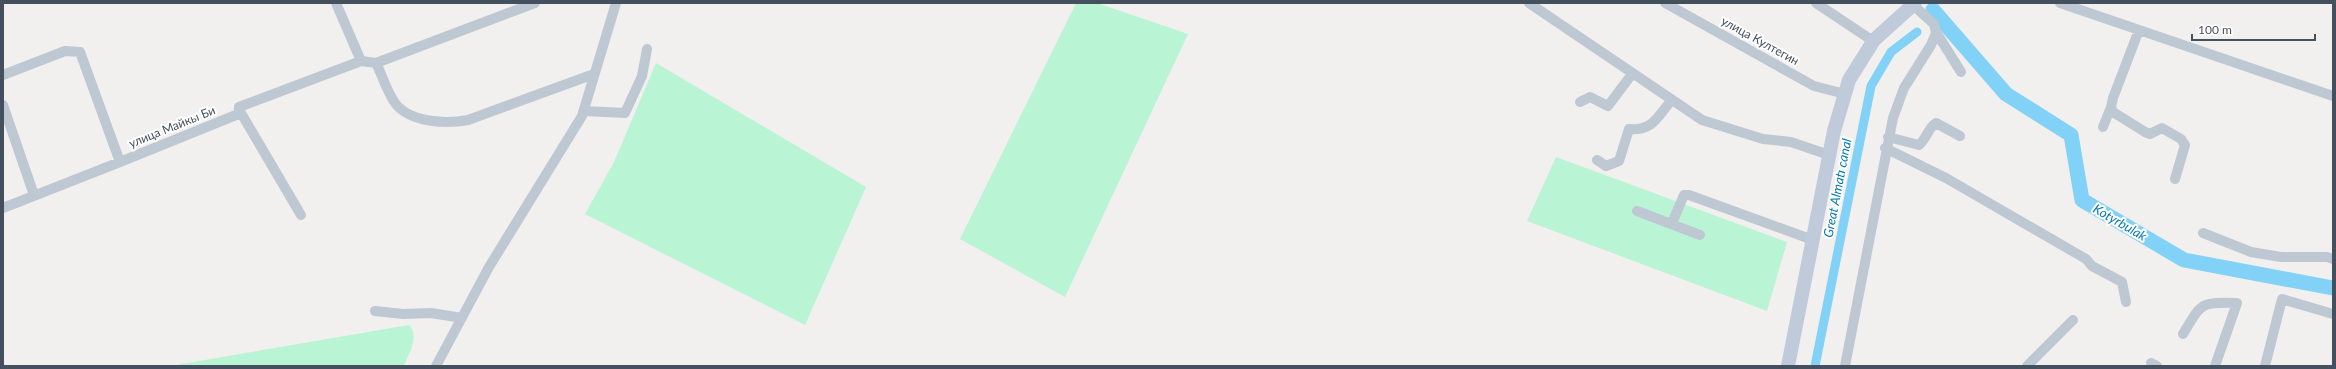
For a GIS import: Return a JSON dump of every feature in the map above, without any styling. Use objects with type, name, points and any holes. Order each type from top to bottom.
[{"type":"main road","points":[[1788,366],[1829,155],[1849,80],[1873,41],[1914,4]]},
{"type":"street","points":[[336,3],[360,61]]},
{"type":"street","points":[[301,215],[239,114],[239,107],[360,61],[376,63],[535,3]]},
{"type":"street","points":[[436,366],[490,267],[584,111],[616,3]]},
{"type":"street","points":[[1529,3],[1671,101],[1702,120],[1729,130],[1763,139],[1791,142],[1829,155]]},
{"type":"street","name":"улица Култегин","points":[[1666,3],[1814,86],[1845,94]]},
{"type":"street","points":[[1816,3],[1873,41]]},
{"type":"street","points":[[2060,3],[2333,96]]},
{"type":"street","points":[[1914,4],[1934,24],[1936,32],[1961,72]]},
{"type":"street","points":[[2104,127],[2113,98],[2139,30]]},
{"type":"street","points":[[1845,366],[1888,137],[1904,88],[1931,45],[1936,32]]},
{"type":"street","points":[[584,111],[625,113],[642,76],[647,49]]},
{"type":"street","name":"улица Майкы Би","points":[[3,75],[65,51],[80,52],[120,162],[239,114]]},
{"type":"street","points":[[376,63],[395,103],[409,114],[453,123],[468,120],[594,74]]},
{"type":"street","points":[[1580,102],[1590,97],[1608,106],[1632,74]]},
{"type":"street","points":[[1597,160],[1606,166],[1619,161],[1629,129],[1641,130],[1650,126],[1671,101]]},
{"type":"street","points":[[3,105],[34,195]]},
{"type":"street","points":[[2111,107],[2114,112],[2145,132],[2150,134],[2162,128],[2181,139],[2185,145],[2175,179]]},
{"type":"street","points":[[1888,137],[1919,145],[1925,140],[1931,126],[1936,123],[1960,136]]},
{"type":"street","points":[[1886,148],[1946,178],[2086,259],[2092,266],[2122,282],[2126,302]]},
{"type":"street","points":[[3,208],[120,162]]},
{"type":"street","points":[[1672,223],[1680,201],[1684,195],[1689,195],[1813,240]]},
{"type":"street","points":[[1637,211],[1672,223],[1700,235]]},
{"type":"street","points":[[2204,233],[2252,252],[2281,257],[2333,258]]},
{"type":"street","points":[[2265,366],[2282,299],[2333,314]]},
{"type":"street","points":[[2183,334],[2200,307],[2213,302],[2237,303],[2215,366]]},
{"type":"street","points":[[375,311],[403,314],[431,313],[462,318]]},
{"type":"street","points":[[2027,366],[2073,320]]},
{"type":"green space","points":[[1076,3],[1097,3],[1188,34],[1065,297],[960,239]]},
{"type":"green space","points":[[656,63],[866,187],[805,325],[585,214],[614,162]]},
{"type":"green space","points":[[1556,157],[1787,242],[1767,311],[1527,221]]},
{"type":"green space","points":[[409,325],[414,334],[414,339],[404,366],[170,366]]},
{"type":"waterway","name":"Kotyrbulak","points":[[1933,10],[2006,94],[2071,135],[2082,200],[2184,260],[2333,288]]},
{"type":"waterway","name":"Great Almatı canal","points":[[1815,366],[1871,86],[1891,52],[1917,32]]}]
